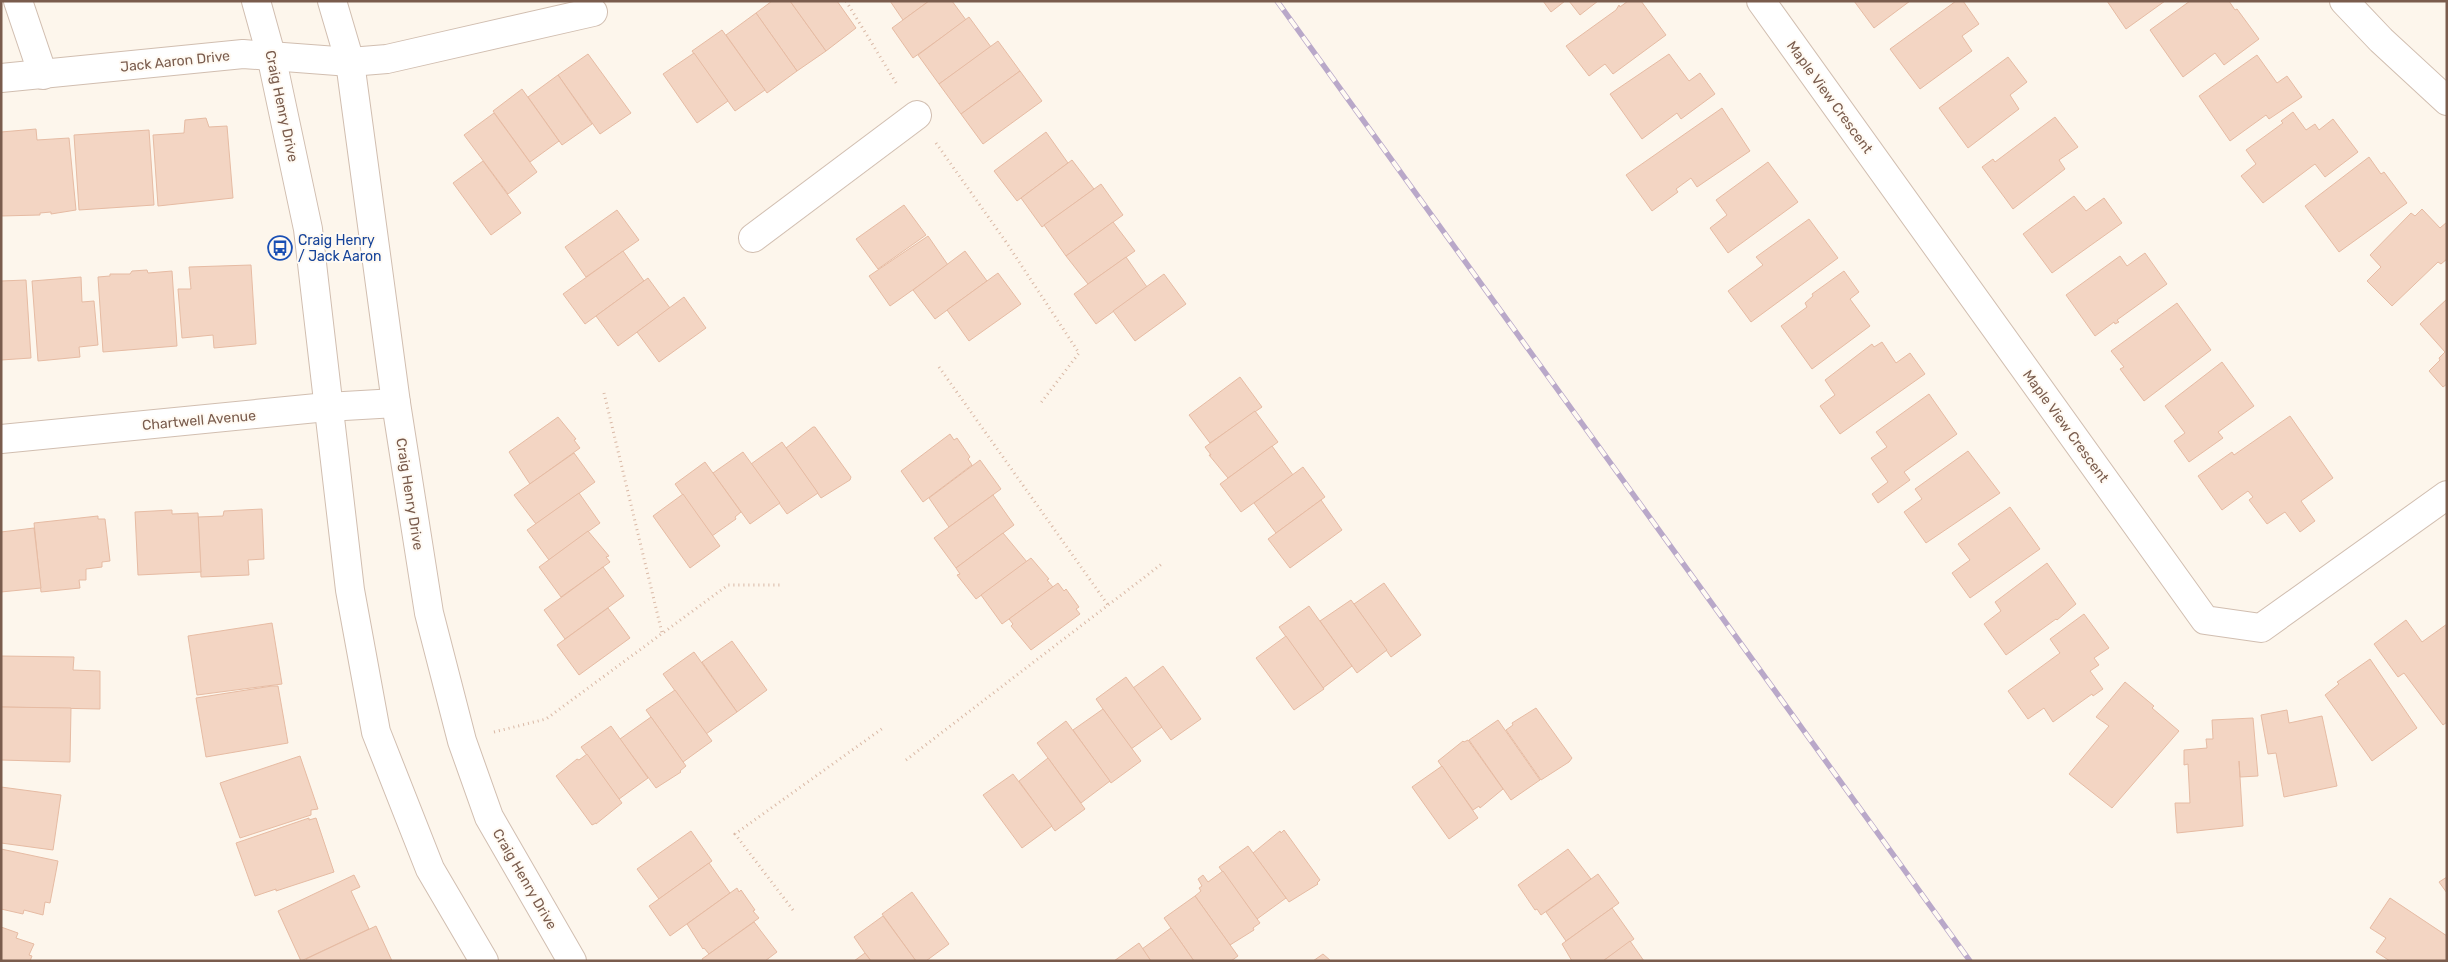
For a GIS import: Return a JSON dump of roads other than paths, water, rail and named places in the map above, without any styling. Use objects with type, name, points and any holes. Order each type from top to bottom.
[{"type":"street","points":[[18,1],[43,75]]},
{"type":"street","name":"Craig Henry Drive","points":[[256,1],[271,55],[308,229],[350,590],[376,732],[430,869],[484,961]]},
{"type":"street","name":"Craig Henry Drive","points":[[332,1],[350,62],[396,403],[429,613],[462,741],[489,817],[572,961]]},
{"type":"street","name":"Maple View Crescent","points":[[1761,1],[2205,620],[2261,628],[2447,495]]},
{"type":"street","points":[[2344,1],[2380,40],[2447,102]]},
{"type":"street","name":"Jack Aaron Drive","points":[[1,78],[226,55],[271,55],[350,62],[387,59],[594,12]]},
{"type":"street","points":[[753,238],[917,115]]},
{"type":"street","name":"Chartwell Avenue","points":[[1,439],[328,407],[396,403]]},
{"type":"railway","points":[[1277,1],[1970,961]]},
{"type":"place","name":"Craig Henry / Jack Aaron","points":[[280,248]]}]
